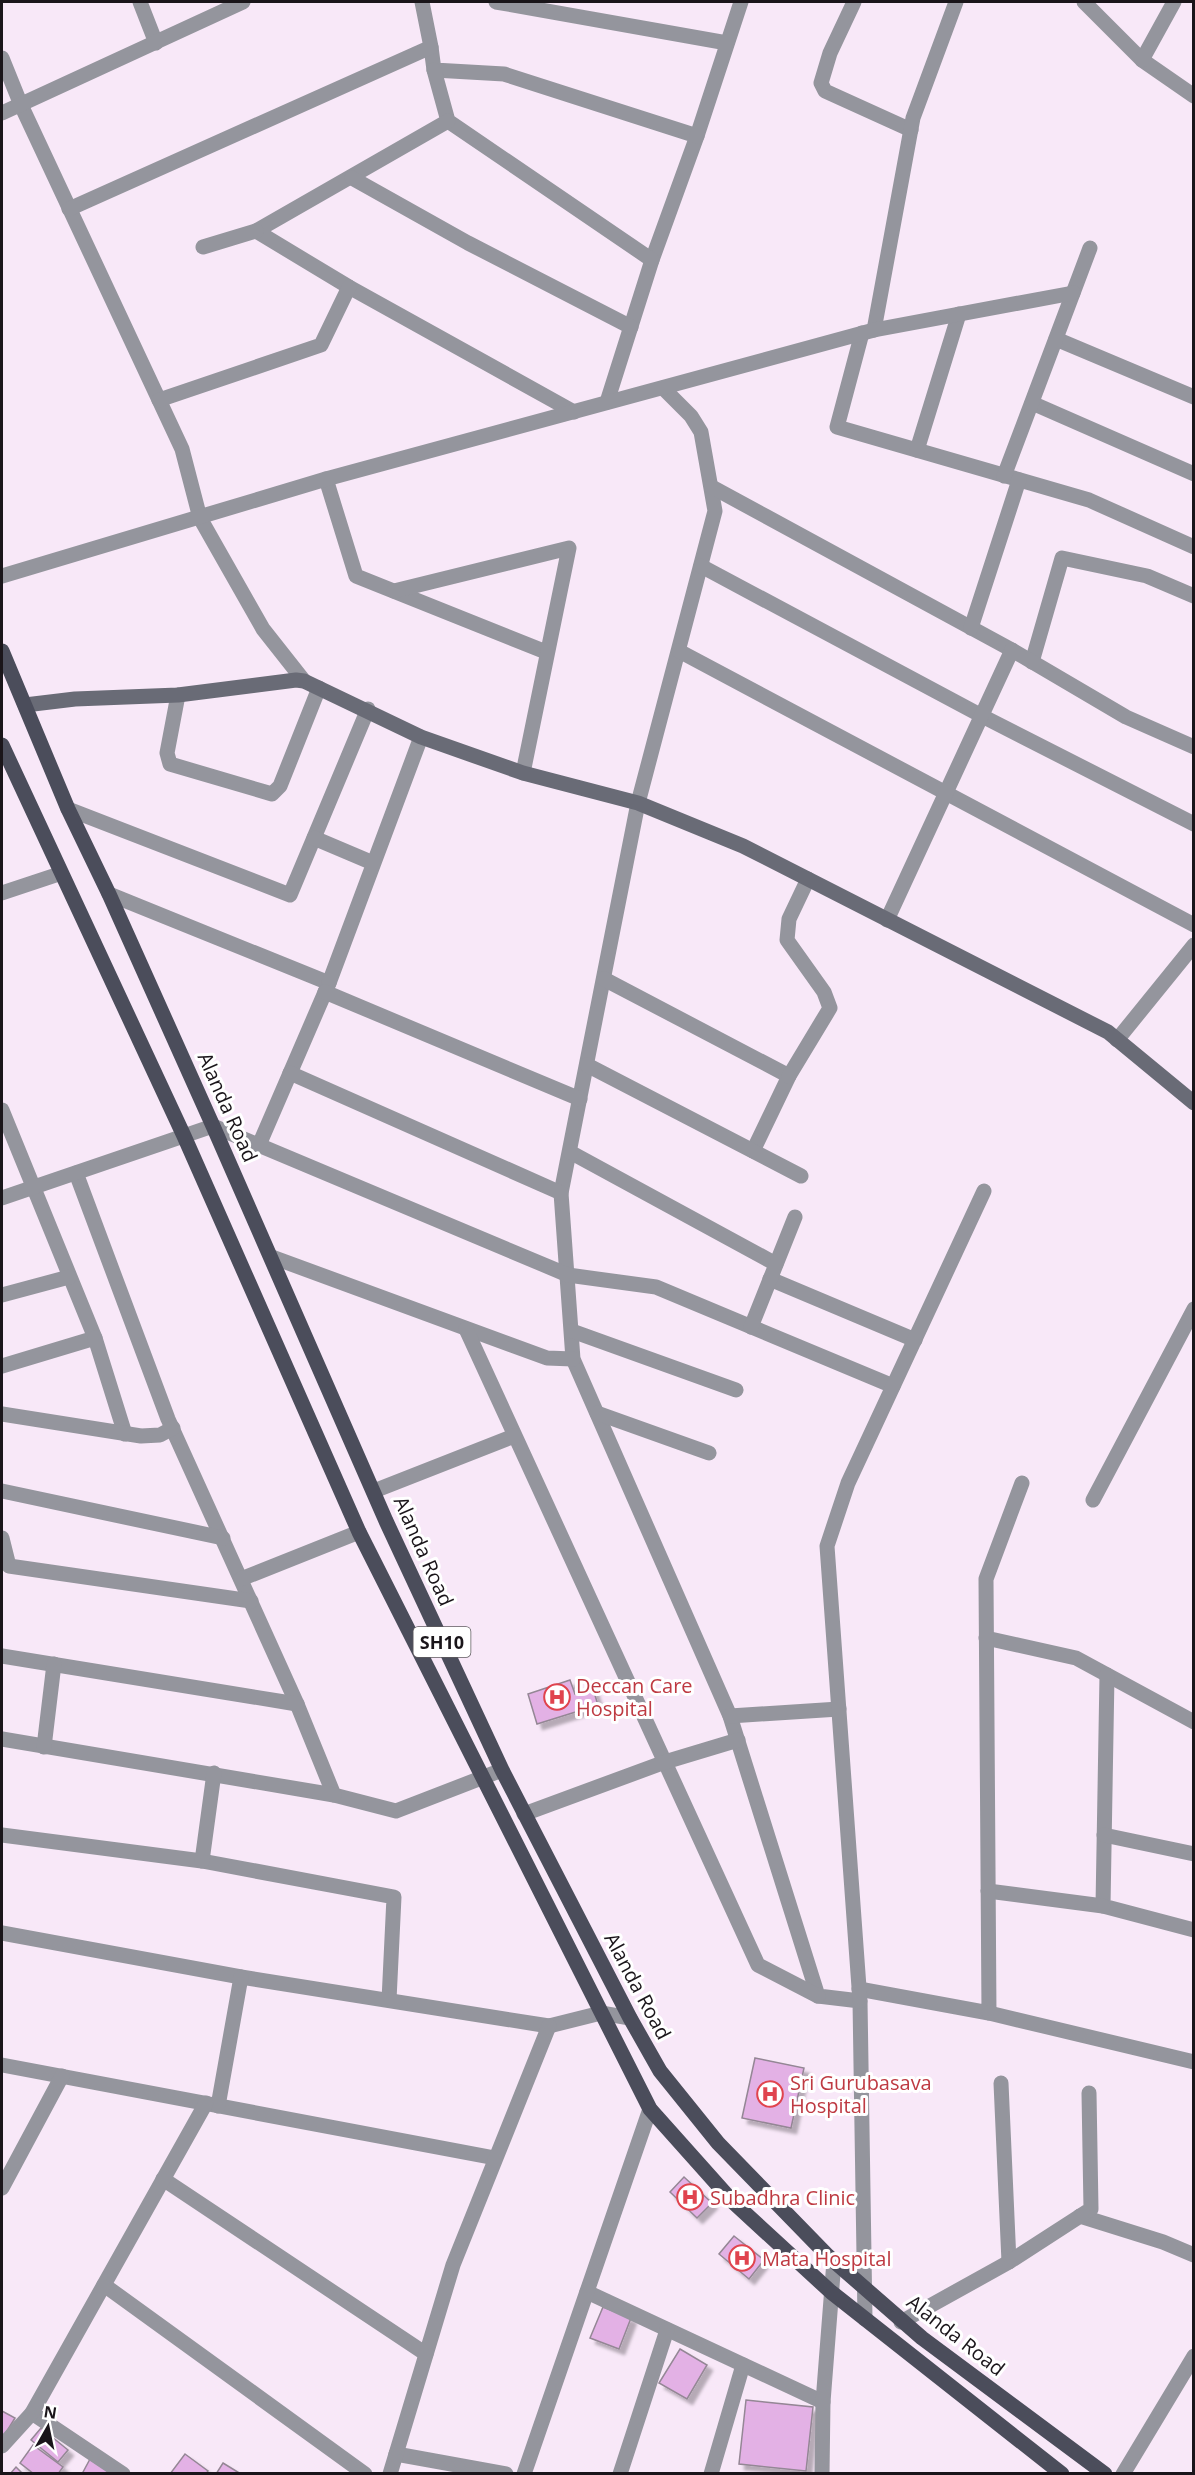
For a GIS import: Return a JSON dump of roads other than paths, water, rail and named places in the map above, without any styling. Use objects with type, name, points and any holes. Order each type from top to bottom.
[{"type":"main road","name":"Alanda Road","points":[[2,651],[68,809],[109,894],[374,1491],[502,1770],[630,2019],[660,2071],[718,2143],[834,2262],[902,2322],[1105,2474]]},
{"type":"main road","name":"SH10","points":[[2,745],[59,874],[184,1136],[360,1532],[481,1778],[650,2109],[733,2202],[831,2292],[1062,2474]]},
{"type":"street","points":[[140,2],[156,43]]},
{"type":"street","points":[[2,114],[243,2]]},
{"type":"street","points":[[422,2],[434,70],[448,121],[652,260]]},
{"type":"street","points":[[496,2],[727,43]]},
{"type":"street","points":[[607,402],[652,260],[697,136],[741,2]]},
{"type":"street","points":[[854,2],[830,53],[821,83],[825,91],[911,130]]},
{"type":"street","points":[[956,2],[911,130],[868,331],[837,427],[1089,500],[1194,547]]},
{"type":"street","points":[[1084,2],[1142,60],[1194,96]]},
{"type":"street","points":[[1142,60],[1174,2]]},
{"type":"street","points":[[69,209],[431,47]]},
{"type":"street","points":[[2,58],[21,105],[182,449],[200,518],[263,629],[304,681]]},
{"type":"street","points":[[434,70],[504,74],[697,136]]},
{"type":"street","points":[[203,248],[256,231],[448,121]]},
{"type":"street","points":[[352,178],[468,243],[631,327]]},
{"type":"street","points":[[256,231],[349,287],[574,412]]},
{"type":"street","points":[[971,628],[1032,403],[1090,248]]},
{"type":"street","points":[[159,400],[321,345],[349,287]]},
{"type":"street","points":[[2,576],[326,479],[868,331],[1073,293]]},
{"type":"street","points":[[917,450],[959,314]]},
{"type":"street","points":[[1056,339],[1194,397]]},
{"type":"street","points":[[663,388],[692,417],[701,432],[715,511],[638,803],[561,1193],[573,1359],[730,1716],[818,1996]]},
{"type":"street","points":[[1032,403],[1194,474]]},
{"type":"street","points":[[326,479],[356,576],[546,652]]},
{"type":"street","points":[[712,487],[971,628],[1126,717],[1194,747]]},
{"type":"street","points":[[394,591],[569,548],[523,773]]},
{"type":"street","points":[[1032,662],[1062,558],[1147,576],[1194,596]]},
{"type":"street","points":[[701,566],[982,716],[1194,824]]},
{"type":"street","points":[[679,651],[1194,924]]},
{"type":"street","points":[[887,920],[1012,651]]},
{"type":"street","points":[[25,705],[75,699],[178,695],[296,680],[304,681],[368,709],[422,737],[523,773],[638,803],[743,846],[1108,1032],[1194,1103]]},
{"type":"street","points":[[178,695],[167,753],[170,764],[272,794],[280,786],[320,688]]},
{"type":"street","points":[[68,809],[290,896],[368,709]]},
{"type":"street","points":[[259,1145],[327,987],[422,737]]},
{"type":"street","points":[[314,838],[373,863]]},
{"type":"street","points":[[2,893],[59,874]]},
{"type":"street","points":[[753,1151],[789,1076],[830,1008],[825,992],[787,940],[789,919],[808,879]]},
{"type":"street","points":[[109,894],[580,1099]]},
{"type":"street","points":[[1117,1040],[1194,945]]},
{"type":"street","points":[[604,980],[789,1076]]},
{"type":"street","points":[[587,1065],[801,1176]]},
{"type":"street","points":[[290,1073],[561,1193]]},
{"type":"street","points":[[2,1114],[95,1338],[125,1434]]},
{"type":"street","points":[[2,1198],[213,1126],[568,1275],[656,1287],[893,1386]]},
{"type":"street","points":[[570,1152],[776,1264]]},
{"type":"street","points":[[76,1173],[173,1428],[297,1704],[334,1795]]},
{"type":"street","points":[[865,2319],[859,1995],[827,1546],[848,1484],[984,1191]]},
{"type":"street","points":[[751,1327],[795,1217]]},
{"type":"street","points":[[272,1257],[547,1358],[573,1359]]},
{"type":"street","points":[[2,1295],[69,1277]]},
{"type":"street","points":[[770,1279],[915,1340]]},
{"type":"street","points":[[1093,1500],[1194,1309]]},
{"type":"street","points":[[466,1329],[758,1965],[818,1996],[859,1995],[989,2013],[1194,2062]]},
{"type":"street","points":[[572,1331],[736,1390]]},
{"type":"street","points":[[2,1366],[95,1338]]},
{"type":"street","points":[[597,1413],[709,1453]]},
{"type":"street","points":[[2,1414],[152,1437],[173,1428]]},
{"type":"street","points":[[374,1491],[514,1436]]},
{"type":"street","points":[[989,2013],[986,1579],[1022,1483]]},
{"type":"street","points":[[2,1491],[223,1538]]},
{"type":"street","points":[[241,1579],[360,1532]]},
{"type":"street","points":[[2,1538],[9,1566],[251,1601]]},
{"type":"street","points":[[986,1638],[1076,1658],[1194,1722]]},
{"type":"street","points":[[2,1656],[297,1704]]},
{"type":"street","points":[[44,1747],[54,1664]]},
{"type":"street","points":[[1103,1906],[1107,1675]]},
{"type":"street","points":[[730,1716],[839,1709]]},
{"type":"street","points":[[2,1739],[214,1773],[334,1795],[396,1811],[502,1770]]},
{"type":"street","points":[[524,1814],[665,1762],[738,1740]]},
{"type":"street","points":[[202,1861],[214,1773]]},
{"type":"street","points":[[2,1835],[202,1861],[394,1897],[389,2000]]},
{"type":"street","points":[[1104,1835],[1194,1854]]},
{"type":"street","points":[[988,1891],[1103,1906],[1194,1930]]},
{"type":"street","points":[[2,1933],[241,1977],[549,2026],[601,2013],[630,2019]]},
{"type":"street","points":[[2,2446],[32,2413],[163,2179],[212,2104],[241,1977]]},
{"type":"street","points":[[390,2474],[453,2265],[549,2026]]},
{"type":"street","points":[[2,2065],[495,2158]]},
{"type":"street","points":[[2,2187],[62,2076]]},
{"type":"street","points":[[1001,2083],[1009,2262]]},
{"type":"street","points":[[902,2322],[1009,2262],[1091,2209],[1089,2093]]},
{"type":"street","points":[[524,2474],[650,2109]]},
{"type":"street","points":[[163,2179],[426,2354]]},
{"type":"street","points":[[1080,2216],[1163,2242],[1194,2255]]},
{"type":"street","points":[[822,2474],[823,2402],[834,2262]]},
{"type":"street","points":[[104,2285],[365,2474]]},
{"type":"street","points":[[587,2292],[823,2402]]},
{"type":"street","points":[[620,2474],[667,2330]]},
{"type":"street","points":[[1123,2474],[1194,2356]]},
{"type":"street","points":[[711,2474],[743,2365]]},
{"type":"street","points":[[32,2413],[123,2474]]},
{"type":"street","points":[[396,2454],[506,2474]]},
{"type":"place","name":"Deccan Care Hospital","points":[[557,1697]]},
{"type":"place","name":"Sri Gurubasava Hospital","points":[[770,2094]]},
{"type":"place","name":"Subadhra Clinic","points":[[690,2197]]},
{"type":"place","name":"Mata Hospital","points":[[742,2258]]}]
